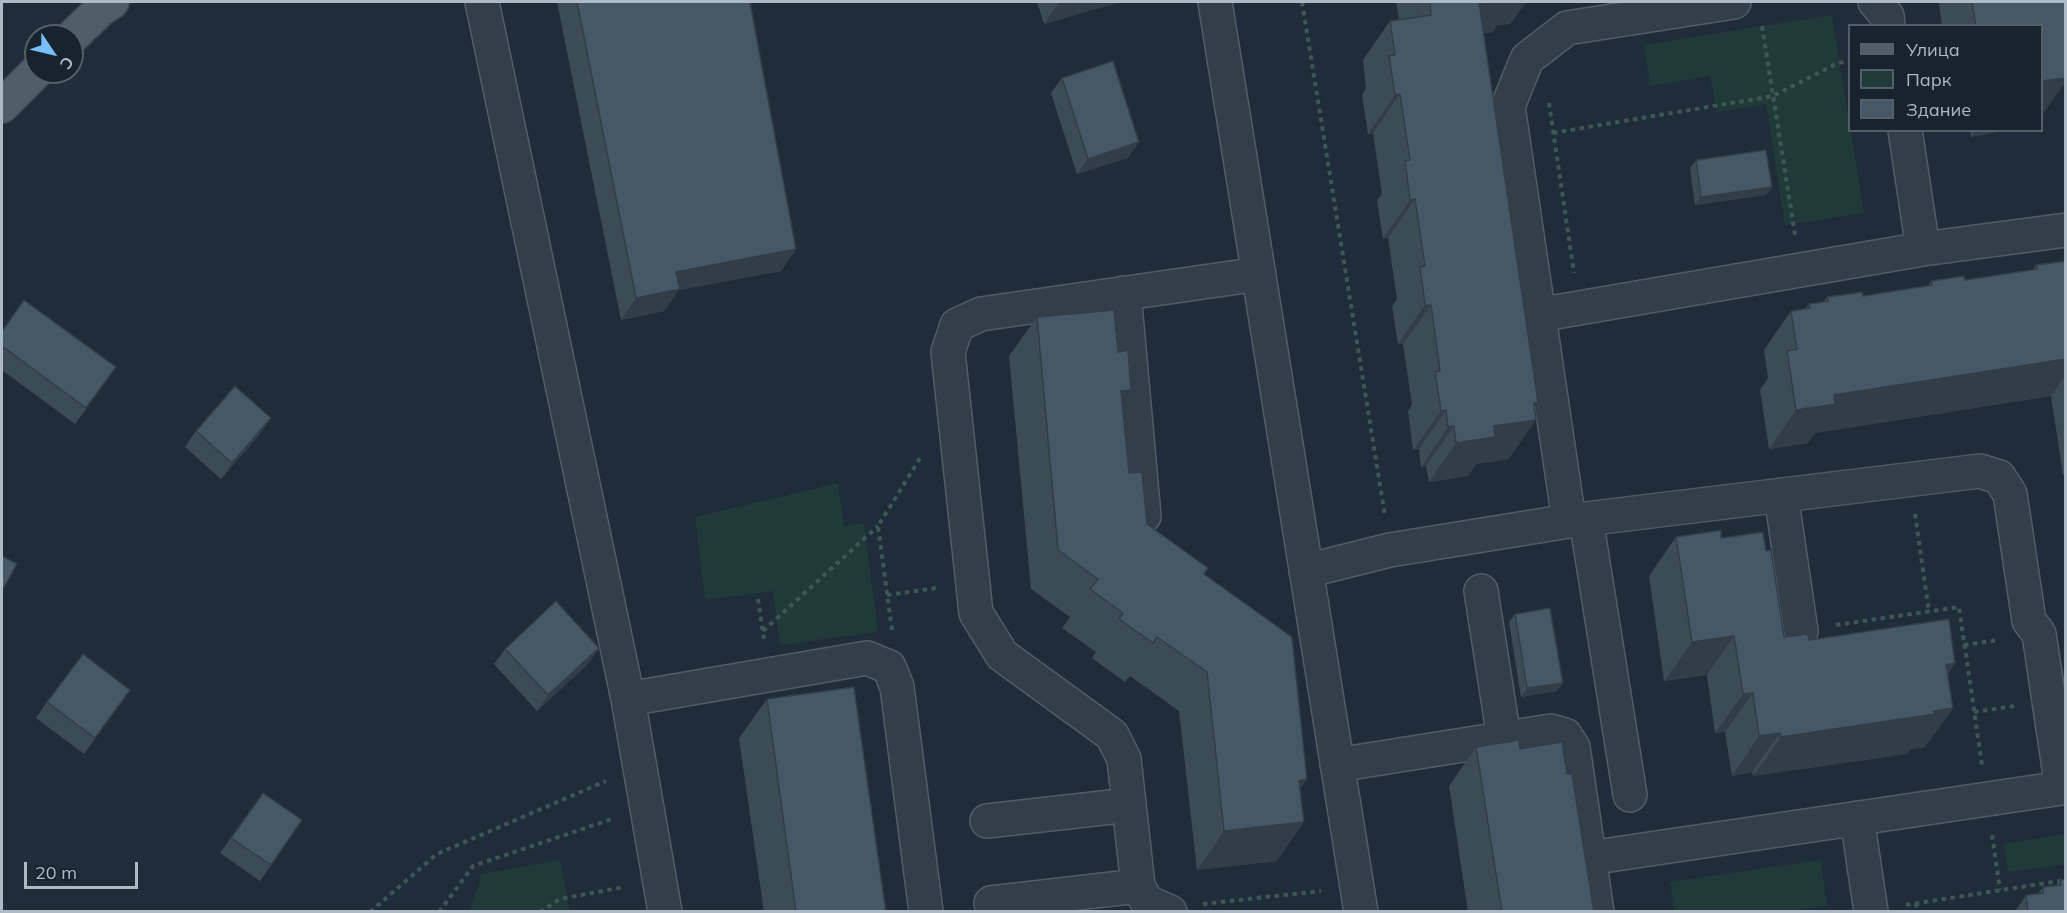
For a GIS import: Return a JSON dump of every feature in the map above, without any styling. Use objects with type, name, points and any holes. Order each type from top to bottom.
[{"type":"main road","points":[[84,25],[112,2]]},
{"type":"main road","points":[[2,106],[24,84]]},
{"type":"street","points":[[482,2],[628,699],[665,912]]},
{"type":"street","points":[[1215,2],[1359,899]]},
{"type":"street","points":[[1630,795],[1619,727],[1538,315],[1508,106],[1527,59],[1541,48],[1565,15],[1734,2]]},
{"type":"street","points":[[1875,2],[1887,16],[1888,24]]},
{"type":"street","points":[[1905,132],[1923,249]]},
{"type":"street","points":[[1538,315],[1923,249],[2066,230]]},
{"type":"street","points":[[1167,910],[1147,902],[1138,886],[1124,759],[1112,735],[1002,655],[976,613],[948,352],[957,326],[981,314],[1259,274]]},
{"type":"street","points":[[1124,293],[1147,542]]},
{"type":"street","points":[[1306,571],[1390,550],[1577,520],[1980,471],[1999,477],[2010,494],[2029,621],[2039,634],[2062,788],[1589,858]]},
{"type":"street","points":[[1781,495],[1801,630]]},
{"type":"street","points":[[1481,591],[1504,738]]},
{"type":"street","points":[[1293,646],[1322,667]]},
{"type":"street","points":[[628,699],[867,658],[889,667],[897,687],[926,912]]},
{"type":"street","points":[[1337,765],[1551,731],[1564,735],[1619,727]]},
{"type":"street","points":[[1564,735],[1573,747],[1597,912]]},
{"type":"street","points":[[987,821],[1129,805]]},
{"type":"street","points":[[1857,818],[1871,911]]},
{"type":"street","points":[[991,903],[1138,886]]},
{"type":"path","points":[[1302,2],[1390,550]]},
{"type":"path","points":[[1762,25],[1800,270]]},
{"type":"path","points":[[1541,48],[1579,308]]},
{"type":"path","points":[[1553,134],[1773,96],[1838,63],[1848,61]]},
{"type":"path","points":[[763,630],[878,526],[922,454]]},
{"type":"path","points":[[1910,479],[1929,612]]},
{"type":"path","points":[[878,526],[893,639],[889,667]]},
{"type":"path","points":[[887,595],[972,584]]},
{"type":"path","points":[[1801,630],[1959,607],[2000,890]]},
{"type":"path","points":[[1964,645],[1996,640]]},
{"type":"path","points":[[370,912],[437,854],[640,766]]},
{"type":"path","points":[[439,912],[473,866],[591,828],[647,805]]},
{"type":"path","points":[[1871,911],[2066,880]]},
{"type":"path","points":[[540,912],[560,899],[624,887]]},
{"type":"path","points":[[1167,910],[1359,899]]},
{"type":"path","points":[[1916,903],[1917,912]]},
{"type":"green space","points":[[1832,15],[1848,114],[1848,132],[1851,132],[1864,213],[1785,225],[1766,104],[1717,112],[1710,76],[1650,86],[1644,45]]},
{"type":"green space","points":[[838,483],[844,526],[864,523],[878,632],[780,645],[773,591],[705,600],[695,517]]},
{"type":"green space","points":[[2065,834],[2065,864],[2008,872],[2004,844]]},
{"type":"green space","points":[[560,860],[570,911],[470,911],[482,874]]},
{"type":"green space","points":[[1821,860],[1827,906],[1787,912],[1674,911],[1670,882]]},
{"type":"building","points":[[577,2],[750,2],[796,249],[676,272],[680,289],[636,298]]},
{"type":"building","points":[[1430,2],[1479,2],[1538,402],[1534,403],[1536,420],[1494,426],[1495,437],[1456,443],[1454,426],[1448,427],[1446,410],[1441,411],[1435,372],[1440,371],[1431,305],[1425,305],[1420,267],[1425,266],[1415,199],[1410,200],[1405,161],[1410,160],[1400,94],[1395,95],[1389,56],[1395,55],[1390,21],[1431,15]]},
{"type":"building","points":[[1972,2],[2066,2],[2066,78],[2043,81],[2043,24],[1976,24]]},
{"type":"building","points":[[1113,61],[1139,142],[1088,159],[1062,78]]},
{"type":"building","points":[[1766,150],[1772,187],[1701,197],[1696,160]]},
{"type":"building","points":[[2066,261],[2066,359],[1834,395],[1835,404],[1796,410],[1787,351],[1797,349],[1791,311],[1810,308],[1809,304],[1828,301],[1827,297],[1862,292],[1863,296],[1932,285],[1931,281],[1964,276],[1965,280],[2037,269],[2036,265]]},
{"type":"building","points":[[24,300],[116,367],[86,408],[2,346],[2,331]]},
{"type":"building","points":[[1114,310],[1118,352],[1128,350],[1131,390],[1121,391],[1129,473],[1142,472],[1147,524],[1208,568],[1204,574],[1292,637],[1307,779],[1299,781],[1304,822],[1224,831],[1207,672],[1157,637],[1153,643],[1119,619],[1123,613],[1090,589],[1098,579],[1058,550],[1037,317]]},
{"type":"building","points":[[235,386],[271,418],[232,463],[196,431]]},
{"type":"building","points":[[1721,530],[1721,538],[1763,532],[1766,551],[1771,550],[1784,637],[1808,634],[1809,640],[1949,619],[1955,663],[1946,665],[1953,708],[1934,711],[1935,714],[1781,737],[1780,733],[1759,736],[1753,693],[1743,694],[1734,636],[1692,642],[1676,537]]},
{"type":"building","points":[[2,556],[17,564],[2,591]]},
{"type":"building","points":[[556,601],[599,648],[548,695],[505,649]]},
{"type":"building","points":[[1550,608],[1563,683],[1527,688],[1515,614]]},
{"type":"building","points":[[83,654],[130,690],[95,738],[47,702]]},
{"type":"building","points":[[854,687],[886,912],[796,912],[767,699]]},
{"type":"building","points":[[1519,740],[1520,749],[1562,742],[1567,774],[1572,774],[1594,912],[1502,912],[1476,747]]},
{"type":"building","points":[[263,793],[302,820],[271,865],[231,838]]},
{"type":"building","points":[[2066,879],[2066,912],[2028,912],[2026,895],[2043,893],[2043,887],[2061,885],[2060,880]]}]
